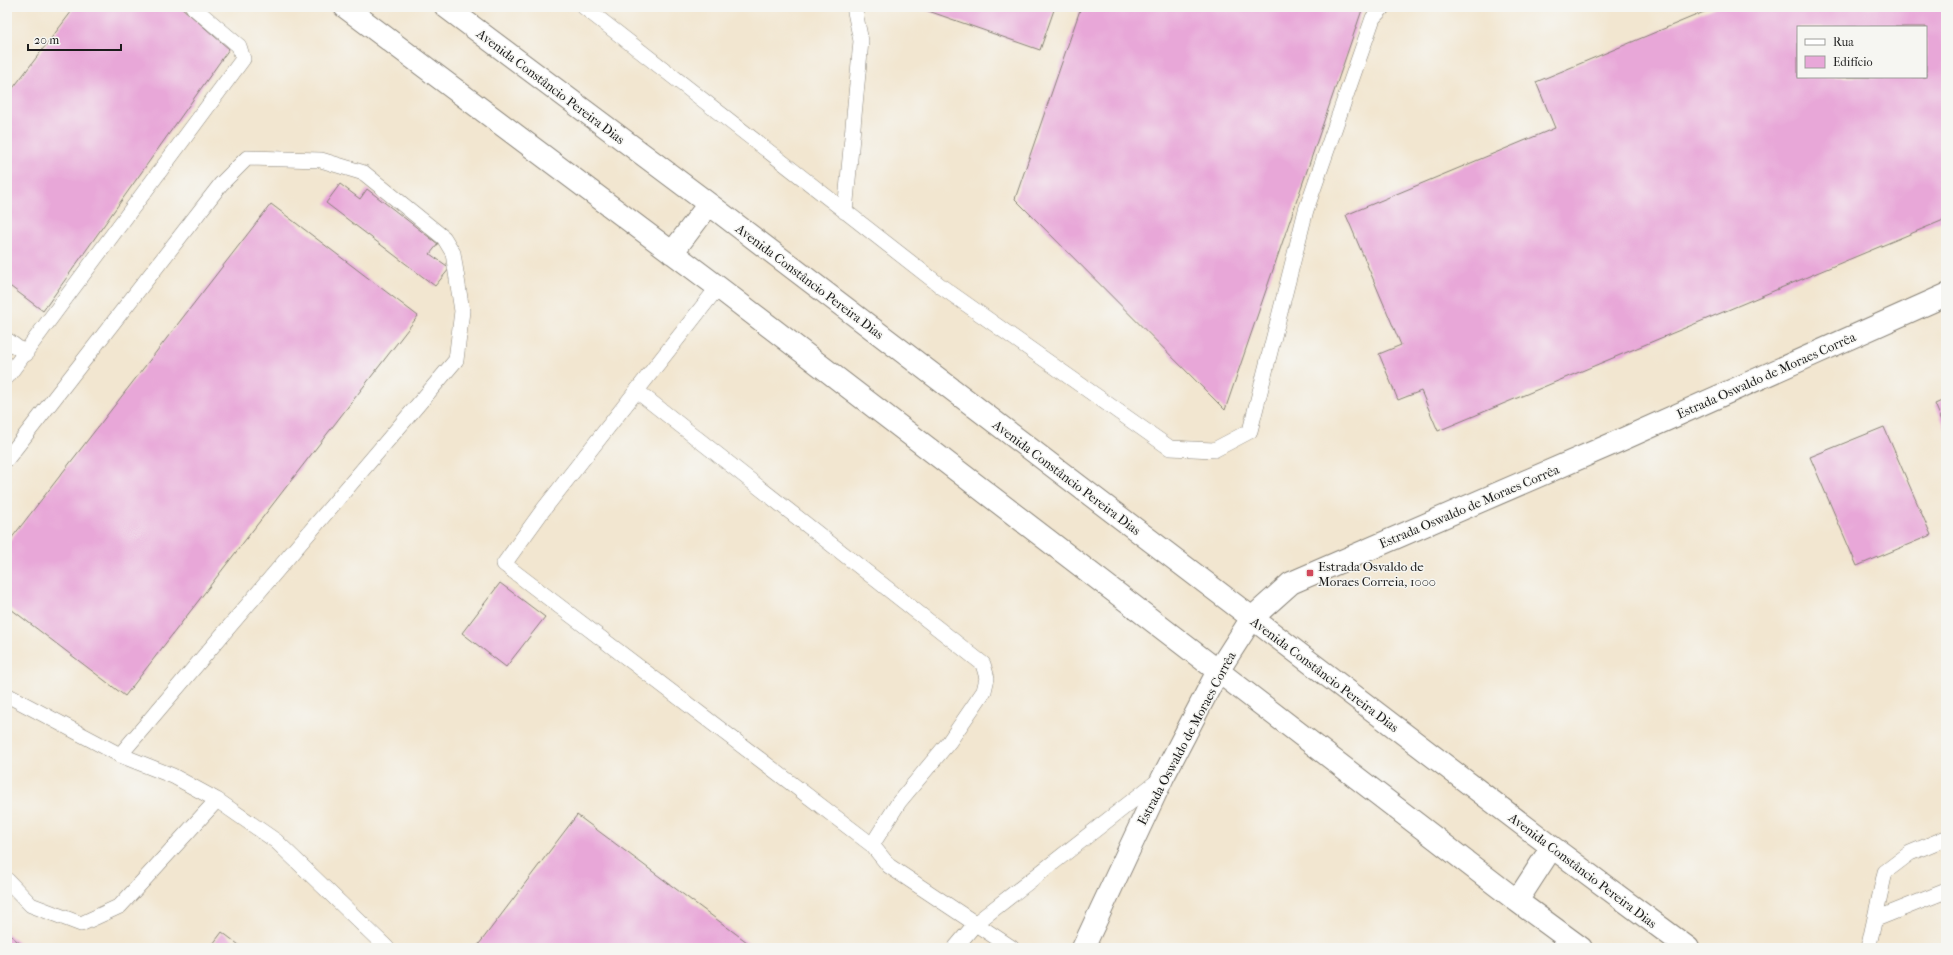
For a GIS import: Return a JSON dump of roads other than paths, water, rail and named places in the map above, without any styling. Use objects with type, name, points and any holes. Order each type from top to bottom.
[{"type":"street","points":[[345,7],[718,287],[1517,902],[1581,948]]},
{"type":"street","name":"Avenida Constâncio Pereira Dias","points":[[446,7],[708,204],[1552,847],[1688,948]]},
{"type":"street","points":[[672,253],[708,204]]},
{"type":"street","name":"Estrada Oswaldo de Moraes Corrêa","points":[[1083,948],[1163,777],[1218,671],[1252,618],[1291,583],[1612,444],[1946,295]]},
{"type":"street","points":[[1517,902],[1552,847]]},
{"type":"lane","points":[[7,377],[26,354],[243,58],[239,46],[193,7]]},
{"type":"lane","points":[[584,7],[942,287],[1170,448],[1214,450],[1250,431],[1306,210],[1373,18],[1383,7]]},
{"type":"lane","points":[[846,212],[861,41],[854,7]]},
{"type":"lane","points":[[7,460],[220,184],[247,158],[321,160],[364,173],[444,238],[453,253],[462,311],[456,360],[120,755]]},
{"type":"lane","points":[[718,287],[543,510],[504,564],[872,845],[889,866],[1012,948]]},
{"type":"lane","points":[[7,340],[26,354]]},
{"type":"lane","points":[[637,391],[983,664],[987,678],[984,691],[949,742],[899,802],[872,845]]},
{"type":"lane","points":[[7,695],[120,755],[173,776],[217,800],[276,841],[387,948]]},
{"type":"lane","points":[[955,948],[976,923],[1163,777]]},
{"type":"lane","points":[[7,880],[31,905],[81,924],[120,906],[217,800]]},
{"type":"lane","points":[[1866,948],[1869,945],[1876,919],[1885,872],[1910,853],[1946,838]]},
{"type":"lane","points":[[1876,919],[1946,891]]},
{"type":"place","name":"Estrada Osvaldo de Moraes Correia, 1000","points":[[1310,573]]}]
